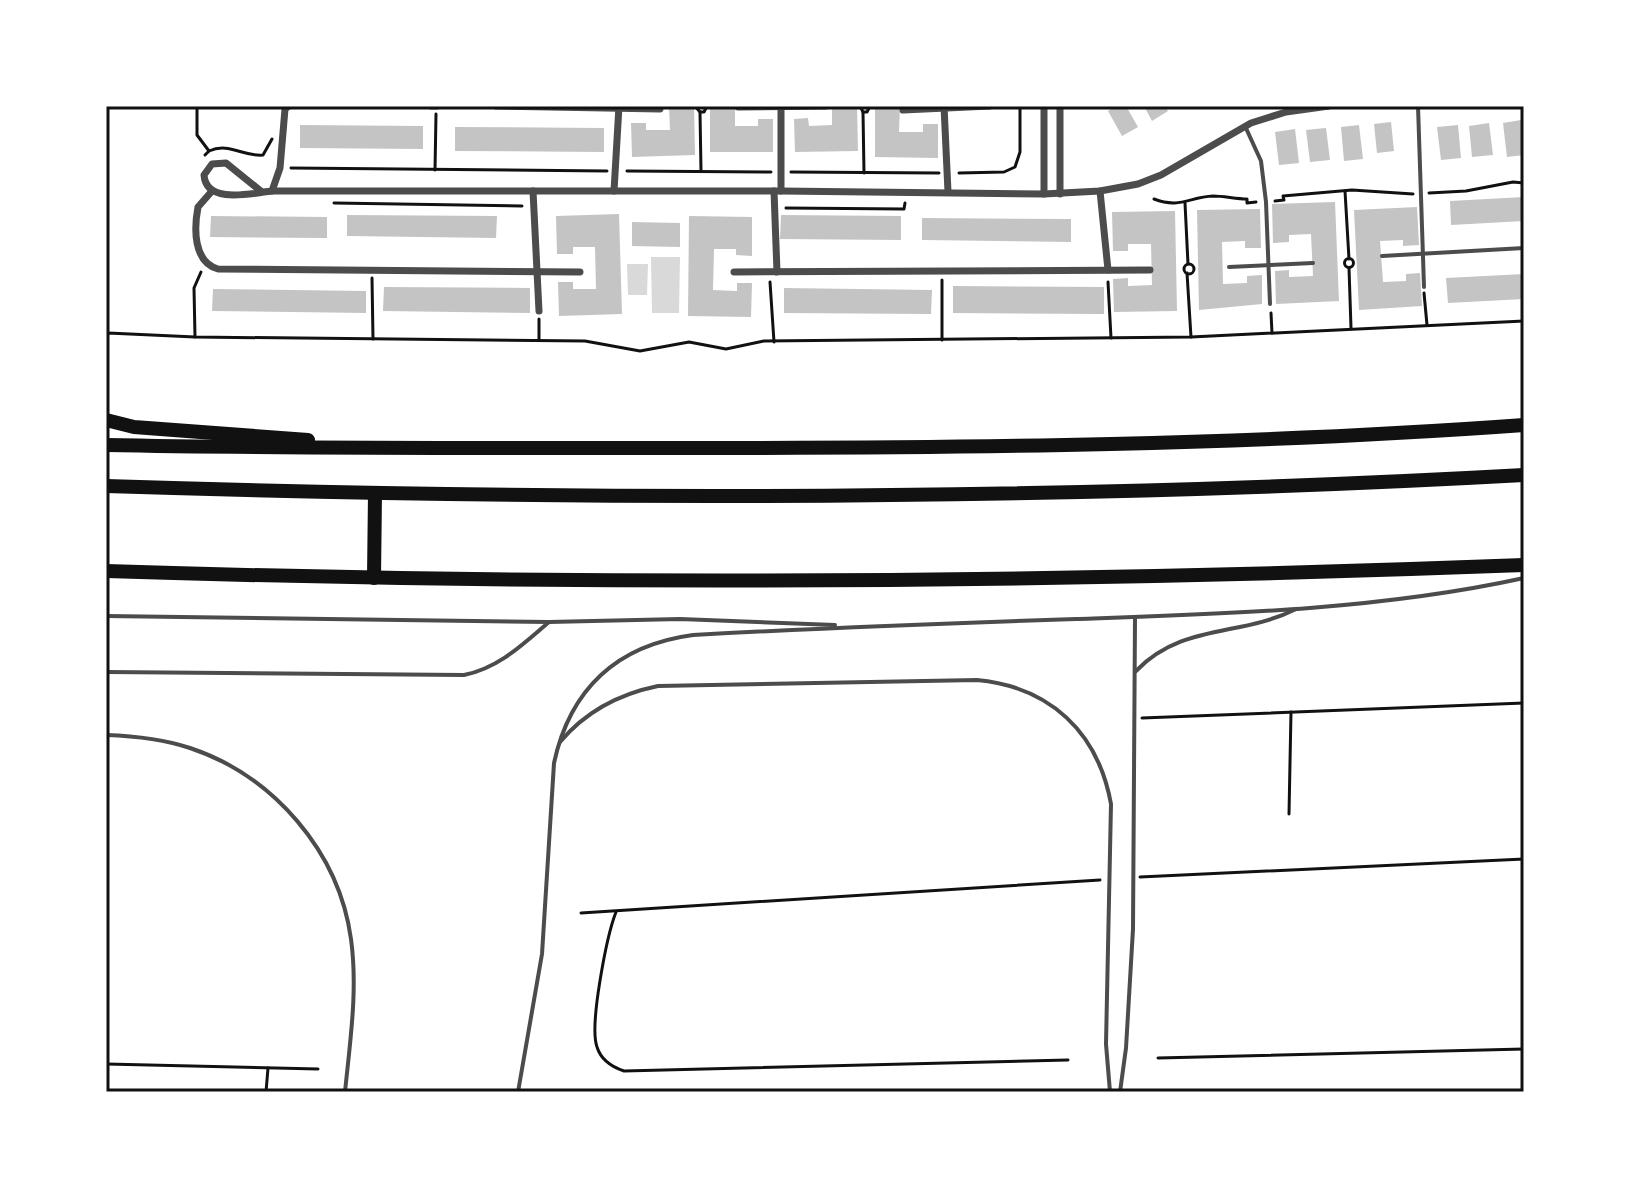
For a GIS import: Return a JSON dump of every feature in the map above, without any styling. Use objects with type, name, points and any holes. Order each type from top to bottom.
[{"type":"highway","points":[[106,420],[134,427],[301,439],[339,448]]},
{"type":"highway","points":[[106,445],[339,448],[1005,446],[1295,438],[1524,425]]},
{"type":"highway","points":[[106,486],[375,493],[942,494],[1524,475]]},
{"type":"highway","points":[[374,578],[375,493]]},
{"type":"highway","points":[[106,571],[374,578],[895,580],[1211,575],[1524,565]]},
{"type":"street","points":[[272,191],[280,168],[285,109],[289,106]]},
{"type":"street","points":[[496,106],[660,109]]},
{"type":"street","points":[[773,272],[774,203],[781,172],[781,106]]},
{"type":"street","points":[[738,107],[826,106]]},
{"type":"street","points":[[903,110],[990,106]]},
{"type":"street","points":[[1044,106],[1044,194]]},
{"type":"street","points":[[1060,106],[1060,194]]},
{"type":"street","points":[[262,192],[222,162],[212,164],[204,175],[205,184],[212,191],[246,195],[272,191],[1060,194],[1100,191],[1125,187],[1172,169],[1245,126],[1286,112],[1329,106]]},
{"type":"street","points":[[614,191],[619,107]]},
{"type":"street","points":[[944,107],[948,192]]},
{"type":"street","points":[[212,191],[201,201],[197,213],[198,251],[208,265],[218,269],[580,272]]},
{"type":"street","points":[[533,191],[539,311]]},
{"type":"street","points":[[1100,191],[1108,270]]},
{"type":"street","points":[[734,272],[1150,270]]},
{"type":"lane","points":[[1418,106],[1424,287]]},
{"type":"lane","points":[[1245,126],[1260,155],[1266,202],[1270,304]]},
{"type":"lane","points":[[1382,256],[1524,248]]},
{"type":"lane","points":[[1229,267],[1313,263]]},
{"type":"lane","points":[[518,1092],[542,954],[554,763],[558,743],[575,706],[587,689],[617,662],[653,643],[693,635],[856,626],[1298,608],[1424,596],[1524,578]]},
{"type":"lane","points":[[1135,673],[1155,655],[1178,641],[1254,625],[1298,608]]},
{"type":"lane","points":[[106,616],[549,622],[694,619],[856,626]]},
{"type":"lane","points":[[1120,1092],[1126,1048],[1134,877],[1135,617]]},
{"type":"lane","points":[[106,672],[464,675],[477,673],[501,661],[549,622]]},
{"type":"lane","points":[[558,743],[595,710],[625,695],[658,686],[977,680],[1007,685],[1035,696],[1061,713],[1082,735],[1098,761],[1111,804],[1106,1061],[1110,1092]]},
{"type":"lane","points":[[106,735],[163,740],[218,759],[267,790],[307,832],[323,856],[346,910],[354,961],[345,1092]]},
{"type":"path","points":[[435,106],[435,170]]},
{"type":"path","points":[[695,106],[700,112],[701,171]]},
{"type":"path","points":[[700,112],[704,112],[707,106]]},
{"type":"path","points":[[860,106],[863,112],[864,173]]},
{"type":"path","points":[[863,112],[870,106]]},
{"type":"path","points":[[280,168],[1004,172],[1015,167],[1020,152],[1020,106]]},
{"type":"path","points":[[209,151],[223,146],[255,156],[263,155],[270,141],[283,131]]},
{"type":"path","points":[[1154,199],[1170,204],[1211,196],[1247,199],[1247,203],[1284,200],[1283,196],[1295,193],[1421,194],[1524,183]]},
{"type":"path","points":[[1345,191],[1349,259],[1345,265],[1349,268],[1351,330]]},
{"type":"path","points":[[774,203],[778,203],[779,208],[904,209],[904,203]]},
{"type":"path","points":[[1185,203],[1188,264],[1184,268],[1187,273],[1191,337]]},
{"type":"path","points":[[1187,273],[1194,269],[1188,264]]},
{"type":"path","points":[[195,337],[194,288],[197,278],[208,265]]},
{"type":"path","points":[[1108,270],[1111,338]]},
{"type":"path","points":[[372,271],[373,339]]},
{"type":"path","points":[[942,271],[942,340]]},
{"type":"path","points":[[773,272],[774,342]]},
{"type":"path","points":[[1424,287],[1427,325]]},
{"type":"path","points":[[1270,304],[1272,333]]},
{"type":"path","points":[[539,311],[539,340]]},
{"type":"path","points":[[106,344],[108,333],[195,337],[599,342],[640,351],[689,342],[726,349],[755,342],[1191,337],[1524,321]]},
{"type":"path","points":[[1135,718],[1524,703]]},
{"type":"path","points":[[1289,814],[1291,712]]},
{"type":"path","points":[[1134,877],[1524,859]]},
{"type":"path","points":[[581,913],[1110,880]]},
{"type":"path","points":[[617,910],[608,937],[594,1037],[599,1053],[616,1068],[632,1072],[1068,1060]]},
{"type":"path","points":[[1158,1058],[1524,1049]]},
{"type":"path","points":[[106,1064],[318,1069]]},
{"type":"path","points":[[266,1092],[268,1068]]},
{"type":"shaded area","points":[[651,257],[680,257],[679,313],[652,313]]},
{"type":"shaded area","points":[[627,264],[648,264],[647,295],[628,295]]},
{"type":"building","points":[[669,106],[694,106],[695,155],[632,157],[631,123],[646,123],[646,130],[670,130]]},
{"type":"building","points":[[710,106],[735,106],[735,126],[758,126],[758,119],[773,119],[773,152],[710,152]]},
{"type":"building","points":[[832,106],[857,106],[858,151],[795,152],[794,119],[808,118],[809,126],[832,125]]},
{"type":"building","points":[[875,106],[900,106],[899,132],[923,132],[923,124],[938,124],[938,158],[875,157]]},
{"type":"building","points":[[1116,106],[1126,106],[1138,127],[1122,136],[1108,111]]},
{"type":"building","points":[[1144,106],[1165,106],[1168,111],[1152,121]]},
{"type":"building","points":[[1521,120],[1524,155],[1507,157],[1503,123]]},
{"type":"building","points":[[1391,122],[1394,151],[1377,153],[1374,124]]},
{"type":"building","points":[[1489,123],[1493,155],[1472,157],[1469,126]]},
{"type":"building","points":[[300,125],[423,126],[423,149],[300,148]]},
{"type":"building","points":[[1359,125],[1363,159],[1344,161],[1341,127]]},
{"type":"building","points":[[1458,125],[1461,158],[1441,160],[1437,127]]},
{"type":"building","points":[[455,127],[604,128],[604,152],[455,151]]},
{"type":"building","points":[[1326,128],[1330,160],[1310,162],[1306,130]]},
{"type":"building","points":[[1295,129],[1299,163],[1279,165],[1275,132]]},
{"type":"building","points":[[1524,197],[1524,221],[1451,225],[1450,201]]},
{"type":"building","points":[[1335,202],[1339,301],[1276,304],[1275,271],[1289,270],[1289,277],[1313,276],[1311,234],[1289,235],[1289,242],[1273,243],[1272,204]]},
{"type":"building","points":[[1417,207],[1419,245],[1403,246],[1403,240],[1380,241],[1383,282],[1406,281],[1406,274],[1420,273],[1422,306],[1359,310],[1354,210]]},
{"type":"building","points":[[1260,209],[1261,248],[1245,248],[1245,241],[1222,242],[1223,284],[1247,283],[1247,276],[1262,275],[1262,304],[1199,310],[1197,210]]},
{"type":"building","points":[[1175,211],[1177,311],[1114,312],[1113,279],[1128,278],[1128,286],[1152,285],[1151,244],[1128,244],[1128,251],[1113,251],[1112,212]]},
{"type":"building","points":[[619,214],[622,314],[559,316],[558,282],[573,282],[573,289],[596,289],[595,247],[573,247],[573,254],[557,254],[556,216]]},
{"type":"building","points":[[347,215],[497,216],[496,238],[347,236]]},
{"type":"building","points":[[781,215],[901,216],[901,240],[780,239]]},
{"type":"building","points":[[211,216],[327,217],[327,238],[210,237]]},
{"type":"building","points":[[689,216],[752,217],[752,256],[736,255],[736,249],[714,249],[713,290],[737,291],[737,283],[752,283],[751,317],[688,316]]},
{"type":"building","points":[[922,218],[1071,219],[1071,242],[922,240]]},
{"type":"building","points":[[632,222],[680,223],[680,247],[632,246]]},
{"type":"building","points":[[1524,274],[1524,299],[1448,303],[1446,278]]},
{"type":"building","points":[[953,286],[1104,287],[1104,314],[953,313]]},
{"type":"building","points":[[384,287],[530,288],[530,313],[383,311]]},
{"type":"building","points":[[784,288],[932,290],[931,314],[784,313]]},
{"type":"building","points":[[213,289],[366,291],[366,313],[212,311]]}]
